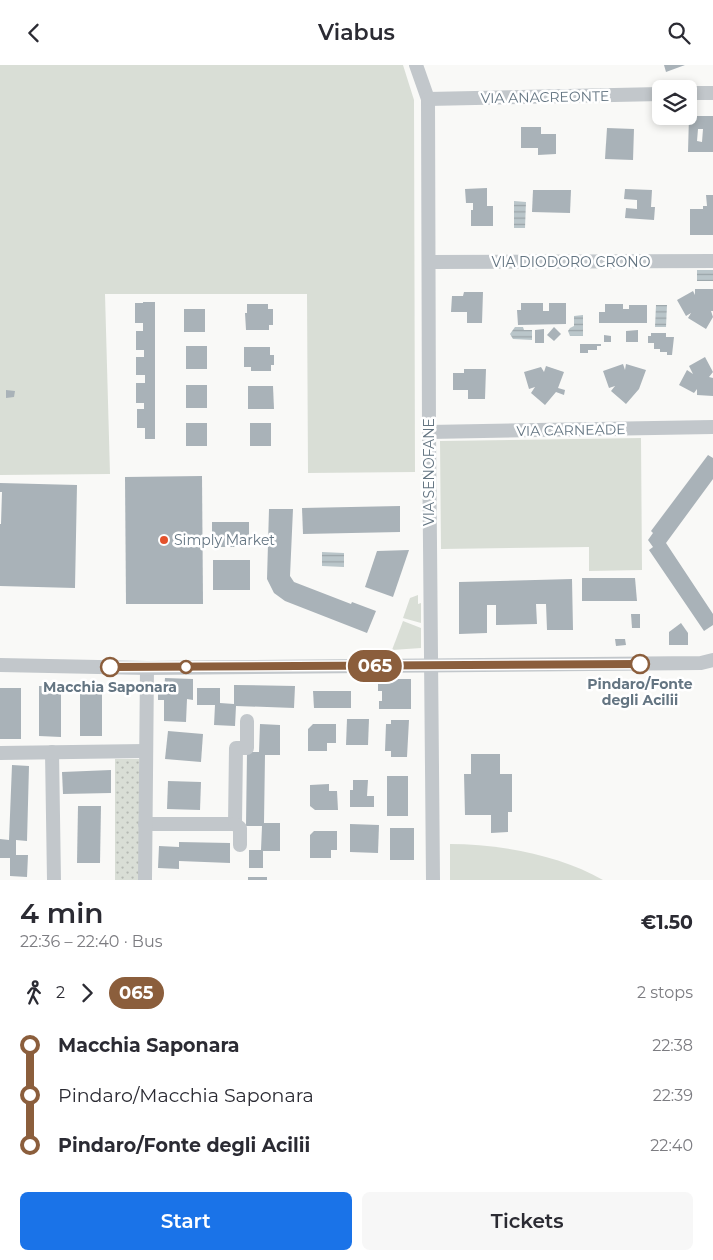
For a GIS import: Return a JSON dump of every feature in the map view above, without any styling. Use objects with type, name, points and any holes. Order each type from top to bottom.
[{"type":"street","name":"VIA SENOFANE","points":[[416,65],[428,99],[433,880]]},
{"type":"street","points":[[697,93],[713,93]]},
{"type":"street","name":"VIA ANACREONTE","points":[[428,99],[652,94]]},
{"type":"street","name":"VIA DIODORO CRONO","points":[[430,262],[713,261]]},
{"type":"street","name":"VIA CARNEADE","points":[[429,432],[713,427]]},
{"type":"street","points":[[0,665],[147,668],[709,663]]},
{"type":"street","points":[[145,880],[147,668]]},
{"type":"street","points":[[235,824],[236,748],[247,748],[247,721]]},
{"type":"street","points":[[0,753],[145,751]]},
{"type":"street","points":[[52,752],[54,880]]},
{"type":"street","points":[[145,824],[235,824],[240,828],[240,845]]},
{"type":"shaded area","points":[[0,65],[403,65],[414,100],[415,472],[308,473],[307,294],[105,294],[110,474],[0,475]]},
{"type":"shaded area","points":[[514,201],[526,202],[525,228],[514,228]]},
{"type":"shaded area","points":[[697,270],[713,270],[713,281],[697,281]]},
{"type":"shaded area","points":[[656,305],[667,305],[666,327],[655,327]]},
{"type":"shaded area","points":[[583,315],[583,336],[570,336],[568,331],[574,326],[574,316]]},
{"type":"shaded area","points":[[515,327],[532,330],[532,340],[513,339],[510,334]]},
{"type":"shaded area","points":[[641,438],[642,570],[589,571],[589,547],[441,549],[440,441]]},
{"type":"shaded area","points":[[322,552],[344,553],[344,567],[322,566]]},
{"type":"shaded area","points":[[418,595],[418,604],[421,603],[421,623],[403,618],[410,598]]},
{"type":"shaded area","points":[[403,621],[421,628],[421,648],[392,650]]},
{"type":"shaded area","points":[[115,759],[139,759],[139,880],[115,880]]},
{"type":"shaded area","points":[[450,844],[489,846],[529,853],[568,864],[603,880],[450,880]]},
{"type":"building","points":[[664,65],[685,65],[666,72]]},
{"type":"building","points":[[697,116],[713,116],[713,152],[688,152],[689,125],[697,125]],"holes":[[[698,129],[703,129],[702,142],[697,141]]]},
{"type":"building","points":[[521,127],[541,127],[541,134],[556,134],[556,154],[538,155],[538,148],[521,148]]},
{"type":"building","points":[[607,128],[634,129],[633,160],[605,159]]},
{"type":"building","points":[[487,188],[487,206],[493,206],[493,226],[471,226],[473,203],[466,203],[465,189]]},
{"type":"building","points":[[625,189],[652,190],[651,207],[655,207],[654,220],[625,218],[626,208],[637,209],[637,200],[624,199]]},
{"type":"building","points":[[533,190],[571,190],[570,213],[532,212]]},
{"type":"building","points":[[706,195],[713,195],[713,235],[690,235],[690,209],[703,209],[703,206],[707,206]]},
{"type":"building","points":[[695,289],[713,289],[713,311],[711,311],[713,317],[706,329],[688,318],[691,313],[686,316],[677,300],[693,291],[695,295]]},
{"type":"building","points":[[464,292],[483,292],[482,323],[467,323],[467,312],[451,312],[452,296],[463,296]]},
{"type":"building","points":[[155,302],[155,439],[145,439],[145,428],[137,428],[137,409],[144,409],[144,403],[136,403],[136,383],[145,383],[145,375],[136,375],[136,357],[144,357],[144,350],[136,350],[136,331],[143,331],[143,323],[135,323],[135,303]]},
{"type":"building","points":[[521,303],[543,303],[543,311],[549,311],[549,303],[566,303],[566,324],[518,325],[517,310],[521,310]]},
{"type":"building","points":[[247,304],[268,304],[268,309],[273,309],[273,325],[269,325],[269,330],[246,330],[245,313],[247,313]]},
{"type":"building","points":[[605,304],[623,304],[623,309],[629,309],[629,305],[647,305],[647,323],[599,323],[599,312],[605,312]]},
{"type":"building","points":[[184,309],[205,309],[205,332],[184,332]]},
{"type":"building","points":[[554,327],[561,334],[554,341],[547,335]]},
{"type":"building","points":[[544,329],[544,343],[535,343],[535,330]]},
{"type":"building","points":[[638,330],[638,342],[626,342],[626,331]]},
{"type":"building","points":[[651,333],[666,333],[666,337],[674,337],[672,355],[667,355],[667,352],[660,352],[660,349],[654,349],[654,343],[648,343],[648,336],[651,336]]},
{"type":"building","points":[[604,335],[611,336],[611,342],[604,342]]},
{"type":"building","points":[[580,344],[601,344],[601,346],[597,346],[597,350],[588,350],[588,353],[580,353]]},
{"type":"building","points":[[186,346],[207,346],[207,369],[186,369]]},
{"type":"building","points":[[244,347],[270,347],[270,355],[274,355],[274,365],[271,365],[271,371],[251,371],[251,367],[244,367]]},
{"type":"building","points":[[705,357],[713,372],[709,377],[713,378],[713,396],[697,395],[697,389],[694,393],[679,385],[687,370],[693,374],[689,366]]},
{"type":"building","points":[[623,364],[625,370],[626,364],[646,370],[639,389],[626,404],[611,391],[615,386],[609,388],[603,371]]},
{"type":"building","points":[[546,366],[564,372],[558,388],[565,390],[564,395],[556,392],[545,405],[531,393],[535,387],[529,389],[524,372],[541,367],[544,372]]},
{"type":"building","points":[[464,369],[486,369],[485,399],[468,399],[468,390],[453,390],[453,373],[464,373]]},
{"type":"building","points":[[186,385],[207,385],[207,408],[186,408]]},
{"type":"building","points":[[248,386],[273,386],[274,409],[248,409]]},
{"type":"building","points":[[6,390],[15,391],[14,397],[6,398]]},
{"type":"building","points":[[186,423],[207,423],[207,446],[186,446]]},
{"type":"building","points":[[250,423],[271,423],[271,446],[250,446]]},
{"type":"building","points":[[708,455],[713,458],[713,479],[666,543],[713,614],[713,625],[704,631],[649,550],[653,547],[648,540],[653,533],[651,531]]},
{"type":"building","name":"Simply Market","points":[[202,476],[203,604],[126,604],[125,477]]},
{"type":"building","points":[[0,483],[77,485],[75,588],[0,586],[2,492],[0,492]]},
{"type":"building","points":[[400,506],[400,532],[303,534],[302,508]]},
{"type":"building","points":[[269,509],[293,509],[290,576],[294,582],[351,604],[352,602],[376,611],[367,633],[285,601],[274,593],[267,579]]},
{"type":"building","points":[[212,522],[249,522],[249,547],[212,547]]},
{"type":"building","points":[[409,550],[393,597],[365,587],[377,551]]},
{"type":"building","points":[[213,560],[250,560],[250,590],[213,590]]},
{"type":"building","points":[[582,578],[635,578],[637,601],[582,601]]},
{"type":"building","points":[[572,579],[573,630],[547,630],[546,604],[536,604],[537,624],[496,625],[496,605],[487,605],[487,633],[459,634],[459,582]]},
{"type":"building","points":[[631,614],[640,614],[640,628],[632,628]]},
{"type":"building","points":[[681,623],[688,633],[688,645],[669,645],[669,632]]},
{"type":"building","points":[[615,639],[625,639],[626,645],[616,646]]},
{"type":"building","points":[[165,678],[193,679],[193,700],[187,699],[186,722],[164,721],[164,700],[158,700],[158,691],[164,691]]},
{"type":"building","points":[[378,679],[411,679],[411,709],[379,709],[379,701],[382,701],[382,691],[378,691]]},
{"type":"building","points":[[234,685],[295,686],[294,708],[236,706],[235,726],[214,725],[215,705],[197,705],[197,688],[220,688],[220,703],[234,704]]},
{"type":"building","points":[[39,686],[61,686],[61,737],[39,736]]},
{"type":"building","points":[[102,686],[102,736],[80,736],[80,687]]},
{"type":"building","points":[[0,688],[21,688],[21,739],[0,739]]},
{"type":"building","points":[[313,691],[351,691],[351,708],[314,708]]},
{"type":"building","points":[[347,719],[369,719],[368,745],[346,745]]},
{"type":"building","points":[[391,720],[409,720],[407,757],[391,757],[391,751],[385,751],[386,724],[391,724]]},
{"type":"building","points":[[260,724],[280,725],[280,755],[265,755],[264,823],[280,823],[280,851],[263,851],[263,868],[249,868],[249,850],[261,850],[262,826],[246,826],[247,752],[259,752]]},
{"type":"building","points":[[313,724],[336,724],[336,743],[327,743],[327,751],[308,751],[308,729]]},
{"type":"building","points":[[168,731],[203,734],[201,762],[165,759]]},
{"type":"building","points":[[471,754],[500,754],[500,774],[512,774],[512,812],[508,812],[508,832],[491,833],[491,815],[465,815],[464,774],[471,774]]},
{"type":"building","points":[[12,765],[29,766],[27,841],[16,840],[16,855],[28,855],[27,877],[10,876],[10,858],[0,858],[0,839],[9,840]]},
{"type":"building","points":[[111,770],[111,793],[63,794],[62,772]]},
{"type":"building","points":[[387,776],[408,776],[408,816],[387,816]]},
{"type":"building","points":[[353,780],[368,780],[367,796],[374,796],[374,807],[350,807],[350,790],[353,790]]},
{"type":"building","points":[[168,781],[201,782],[200,810],[167,809]]},
{"type":"building","points":[[329,784],[329,791],[337,791],[338,810],[315,810],[310,806],[310,785]]},
{"type":"building","points":[[78,806],[101,806],[100,863],[77,863]]},
{"type":"building","points":[[350,824],[379,825],[378,853],[350,852]]},
{"type":"building","points":[[390,828],[414,828],[414,860],[390,860]]},
{"type":"building","points":[[314,831],[337,831],[337,850],[331,850],[331,858],[310,858],[310,835]]},
{"type":"building","points":[[179,842],[230,843],[230,863],[179,861],[179,869],[158,868],[159,846],[179,847]]},
{"type":"building","points":[[248,877],[267,877],[267,880],[248,880]]},
{"type":"bus line","name":"065","points":[[110,667],[640,664]]},
{"type":"place","name":"Simply Market","points":[[164,540]]},
{"type":"place","name":"Pindaro/Fonte degli Acilii","points":[[640,664]]},
{"type":"place","name":"Macchia Saponara","points":[[110,667]]}]
